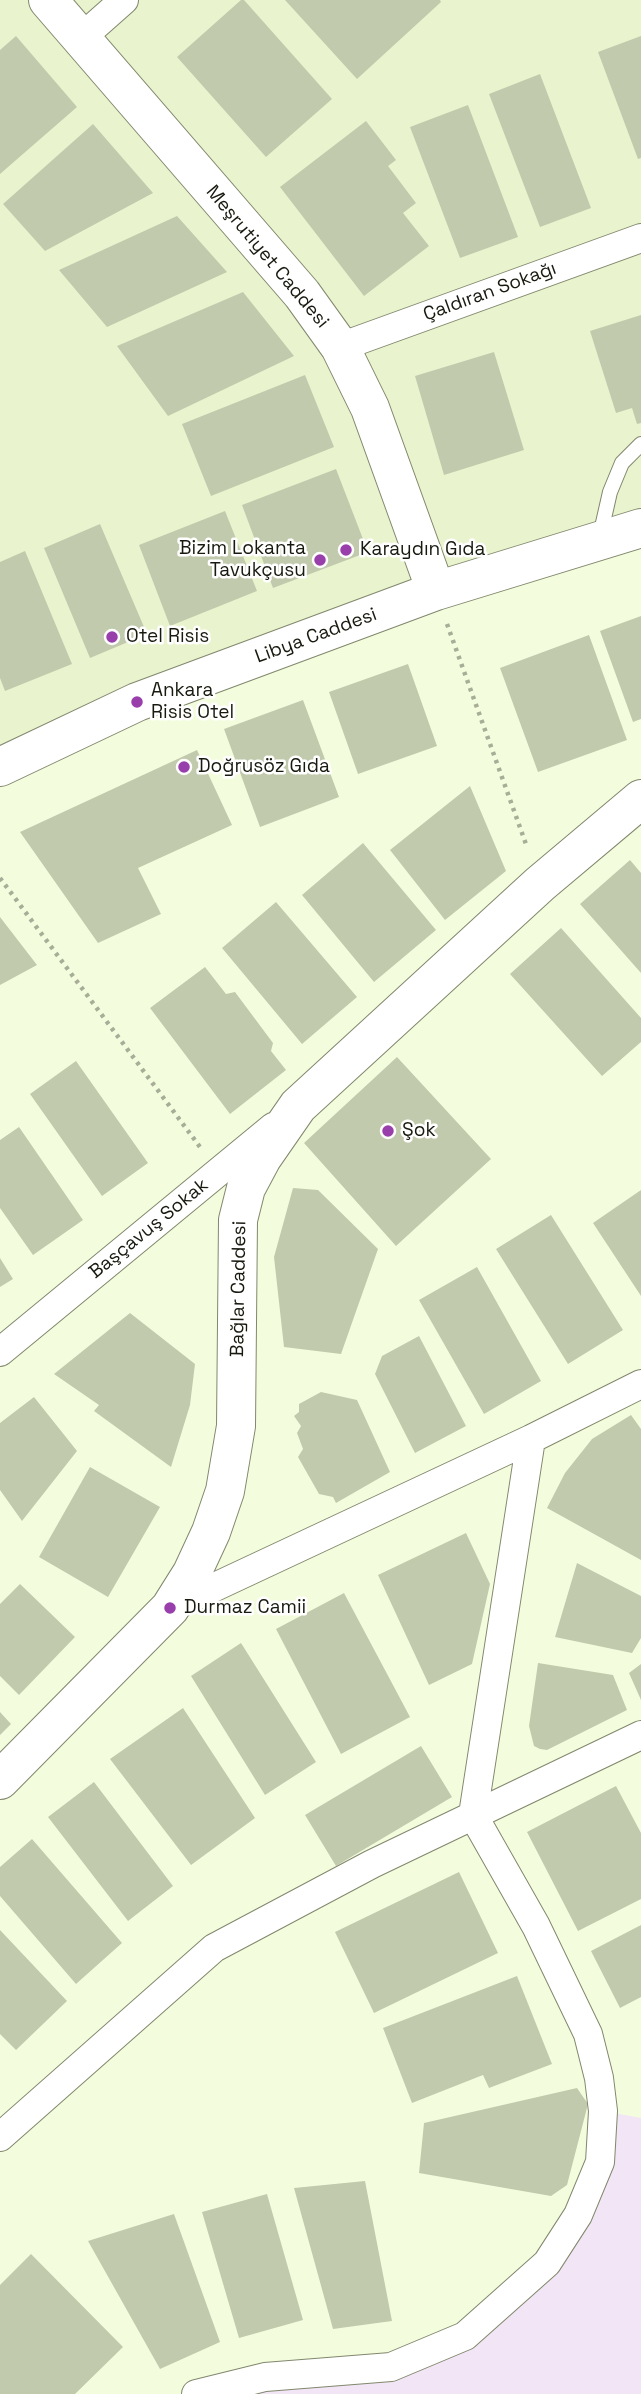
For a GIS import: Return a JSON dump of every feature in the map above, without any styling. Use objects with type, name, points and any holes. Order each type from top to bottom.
[{"type":"main road","name":"Meşrutiyet Caddesi","points":[[48,0],[302,294],[340,347],[370,408],[436,591]]},
{"type":"main road","name":"Libya Caddesi","points":[[0,766],[137,702],[436,591],[641,528]]},
{"type":"main road","name":"Bağlar Caddesi","points":[[0,1780],[170,1608],[192,1573],[211,1532],[232,1461],[238,1383],[238,1220],[246,1188],[262,1158],[298,1106],[540,884],[637,809]]},
{"type":"street","points":[[80,39],[124,0]]},
{"type":"street","name":"Çaldıran Sokağı","points":[[340,347],[641,238]]},
{"type":"street","name":"Başçavuş Sokak","points":[[0,1352],[298,1106]]},
{"type":"street","points":[[170,1608],[531,1439],[641,1384]]},
{"type":"street","points":[[196,2394],[265,2378],[391,2367],[465,2336],[547,2263],[578,2215],[600,2161],[603,2111],[599,2078],[588,2034],[536,1926],[473,1815],[531,1439]]},
{"type":"street","points":[[0,2137],[181,1973],[214,1948],[250,1926],[641,1735]]},
{"type":"lane","points":[[599,540],[610,492],[622,463],[641,444]]},
{"type":"path","points":[[436,591],[540,884]]},
{"type":"path","points":[[0,878],[219,1172]]},
{"type":"shaded area","points":[[0,0],[641,0],[641,528],[0,767]]},
{"type":"shaded area","points":[[603,2111],[641,2118],[641,2394],[196,2394],[309,2374],[465,2336],[578,2215]]},
{"type":"building","points":[[244,0],[332,99],[266,157],[177,57]]},
{"type":"building","points":[[285,0],[440,0],[441,2],[357,79]]},
{"type":"building","points":[[16,36],[77,107],[0,174],[0,50]]},
{"type":"building","points":[[641,36],[641,158],[638,159],[598,52]]},
{"type":"building","points":[[540,74],[591,208],[540,227],[489,94]]},
{"type":"building","points":[[468,105],[518,237],[460,258],[410,127]]},
{"type":"building","points":[[366,121],[396,160],[388,166],[416,203],[403,213],[429,246],[364,296],[280,187]]},
{"type":"building","points":[[93,124],[153,193],[45,251],[3,204]]},
{"type":"building","points":[[177,216],[227,272],[107,327],[59,270]]},
{"type":"building","points":[[243,292],[294,356],[168,416],[117,346]]},
{"type":"building","points":[[641,315],[641,423],[637,424],[632,408],[616,413],[590,331]]},
{"type":"building","points":[[494,352],[524,450],[444,475],[415,376]]},
{"type":"building","points":[[305,375],[334,447],[211,496],[182,424]]},
{"type":"building","points":[[336,469],[368,552],[273,588],[242,505]]},
{"type":"building","points":[[225,511],[257,591],[170,626],[139,545]]},
{"type":"building","points":[[100,524],[147,634],[90,658],[44,548]]},
{"type":"building","points":[[25,551],[72,664],[5,691],[0,678],[0,562]]},
{"type":"building","points":[[641,616],[641,719],[633,722],[600,631]]},
{"type":"building","points":[[589,635],[627,740],[538,772],[500,668]]},
{"type":"building","points":[[408,664],[437,746],[358,774],[329,692]]},
{"type":"building","points":[[303,700],[339,797],[260,827],[224,729]]},
{"type":"building","points":[[197,750],[232,825],[138,868],[161,914],[98,943],[20,832]]},
{"type":"building","points":[[470,786],[506,871],[445,920],[390,850]]},
{"type":"building","points":[[363,843],[436,930],[374,982],[302,895]]},
{"type":"building","points":[[630,860],[641,873],[641,973],[580,904]]},
{"type":"building","points":[[276,902],[357,997],[302,1044],[222,948]]},
{"type":"building","points":[[0,917],[37,965],[0,985]]},
{"type":"building","points":[[561,928],[641,1018],[641,1042],[602,1076],[510,974]]},
{"type":"building","points":[[205,967],[226,994],[235,992],[273,1043],[271,1051],[286,1070],[230,1114],[150,1008]]},
{"type":"building","points":[[397,1057],[491,1159],[396,1246],[304,1143]]},
{"type":"building","points":[[76,1061],[148,1163],[102,1196],[30,1094]]},
{"type":"building","points":[[19,1127],[83,1220],[33,1255],[0,1208],[0,1140]]},
{"type":"building","points":[[293,1188],[318,1190],[378,1249],[341,1354],[284,1347],[274,1257]]},
{"type":"building","points":[[641,1190],[641,1296],[593,1223]]},
{"type":"building","points":[[551,1215],[623,1330],[568,1364],[496,1249]]},
{"type":"building","points":[[0,1258],[13,1279],[0,1287]]},
{"type":"building","points":[[477,1267],[541,1381],[484,1414],[419,1300]]},
{"type":"building","points":[[130,1313],[195,1364],[190,1405],[171,1467],[94,1411],[99,1405],[54,1374]]},
{"type":"building","points":[[419,1336],[466,1426],[415,1453],[375,1374],[382,1356]]},
{"type":"building","points":[[321,1392],[357,1400],[390,1472],[336,1503],[333,1497],[319,1494],[298,1457],[303,1449],[297,1433],[301,1426],[294,1416],[299,1412],[299,1404]]},
{"type":"building","points":[[34,1397],[77,1451],[22,1521],[0,1490],[0,1423]]},
{"type":"building","points":[[631,1415],[641,1429],[641,1560],[547,1508],[565,1473],[592,1439]]},
{"type":"building","points":[[90,1467],[160,1507],[108,1597],[39,1557]]},
{"type":"building","points":[[466,1533],[490,1584],[472,1664],[429,1685],[378,1575]]},
{"type":"building","points":[[577,1563],[641,1596],[641,1638],[632,1653],[555,1637]]},
{"type":"building","points":[[20,1584],[75,1637],[19,1695],[0,1676],[0,1604]]},
{"type":"building","points":[[344,1593],[410,1717],[341,1754],[276,1629]]},
{"type":"building","points":[[241,1643],[316,1762],[265,1795],[191,1676]]},
{"type":"building","points":[[538,1663],[613,1675],[627,1710],[547,1750],[534,1746],[529,1726]]},
{"type":"building","points":[[641,1664],[641,1700],[629,1673]]},
{"type":"building","points":[[183,1708],[255,1818],[191,1865],[110,1759]]},
{"type":"building","points":[[0,1712],[11,1724],[0,1735]]},
{"type":"building","points":[[421,1746],[452,1797],[336,1866],[305,1815]]},
{"type":"building","points":[[94,1782],[173,1886],[128,1921],[48,1817]]},
{"type":"building","points":[[616,1786],[641,1833],[641,1899],[578,1931],[527,1832]]},
{"type":"building","points":[[32,1839],[122,1943],[76,1984],[0,1896],[0,1867]]},
{"type":"building","points":[[459,1872],[498,1953],[374,2013],[335,1932]]},
{"type":"building","points":[[641,1925],[641,1997],[620,2008],[591,1951]]},
{"type":"building","points":[[0,1930],[67,2001],[16,2050],[0,2034]]},
{"type":"building","points":[[517,1976],[552,2064],[489,2088],[483,2075],[412,2103],[383,2028]]},
{"type":"building","points":[[577,2088],[588,2104],[567,2185],[551,2196],[419,2173],[424,2123]]},
{"type":"building","points":[[365,2181],[392,2321],[333,2329],[294,2188]]},
{"type":"building","points":[[267,2194],[303,2320],[239,2338],[202,2212]]},
{"type":"building","points":[[174,2214],[220,2342],[160,2369],[88,2241]]},
{"type":"building","points":[[31,2254],[123,2347],[75,2394],[0,2394],[0,2285]]},
{"type":"place","name":"Karaydın Gıda","points":[[346,550]]},
{"type":"place","name":"Bizim Lokanta Tavukçusu","points":[[320,560]]},
{"type":"place","name":"Otel Risis","points":[[112,637]]},
{"type":"place","name":"Ankara Risis Otel","points":[[137,702]]},
{"type":"place","name":"Doğrusöz Gıda","points":[[184,767]]},
{"type":"place","name":"Şok","points":[[388,1131]]},
{"type":"place","name":"Durmaz Camii","points":[[170,1608]]}]
